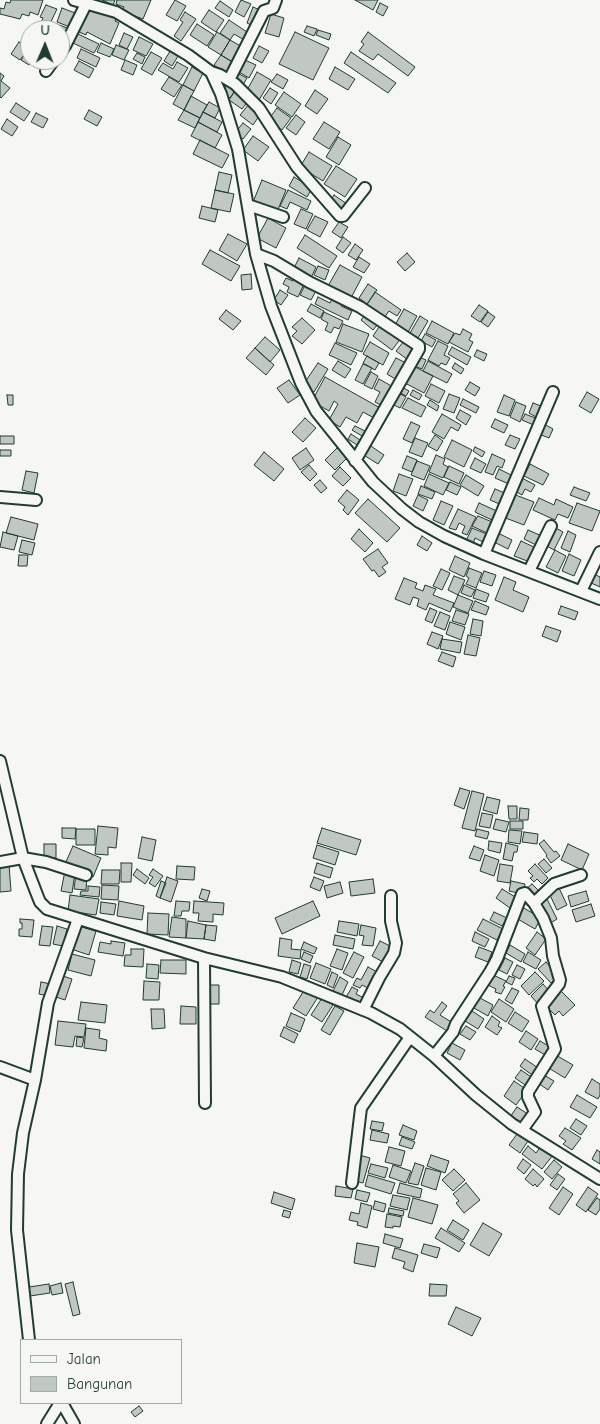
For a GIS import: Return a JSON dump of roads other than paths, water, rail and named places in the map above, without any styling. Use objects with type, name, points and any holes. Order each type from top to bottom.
[{"type":"street","points":[[74,0],[86,4],[99,3],[181,51],[211,72],[229,80],[259,108],[296,167],[325,197],[339,215],[343,216],[366,188]]},
{"type":"street","points":[[229,80],[264,11],[273,8],[276,0]]},
{"type":"street","points":[[70,36],[86,4]]},
{"type":"street","points":[[211,72],[222,94],[238,149],[256,254],[271,306],[306,396],[316,411],[373,482],[410,516],[444,536],[484,554],[600,599]]},
{"type":"street","points":[[248,205],[284,217]]},
{"type":"street","points":[[256,254],[360,307],[419,346],[355,461]]},
{"type":"street","points":[[484,554],[553,392]]},
{"type":"street","points":[[0,497],[36,500]]},
{"type":"street","points":[[528,571],[551,526]]},
{"type":"street","points":[[581,591],[600,552]]},
{"type":"street","points":[[0,761],[23,858],[36,892],[47,909],[204,958],[282,977],[363,1010],[400,1029],[434,1056],[476,1095],[522,1130],[600,1179]]},
{"type":"street","points":[[0,862],[23,858],[46,862],[86,875]]},
{"type":"street","points":[[534,903],[557,882],[581,876]]},
{"type":"street","points":[[434,1056],[453,1032],[456,1024],[490,972],[497,959],[522,893],[525,893],[543,918],[551,938],[553,956],[560,980],[542,1006],[555,1049],[528,1092],[528,1097],[535,1112],[522,1130]]},
{"type":"street","points":[[363,1010],[394,953],[396,943],[391,921],[391,896]]},
{"type":"street","points":[[29,1339],[17,1230],[18,1174],[23,1133],[35,1080],[48,1003],[78,919]]},
{"type":"street","points":[[204,958],[204,1103]]},
{"type":"street","points":[[352,1184],[361,1108],[410,1037]]},
{"type":"street","points":[[0,1067],[35,1080]]},
{"type":"street","points":[[47,1424],[60,1404]]},
{"type":"street","points":[[62,1404],[74,1424]]}]
